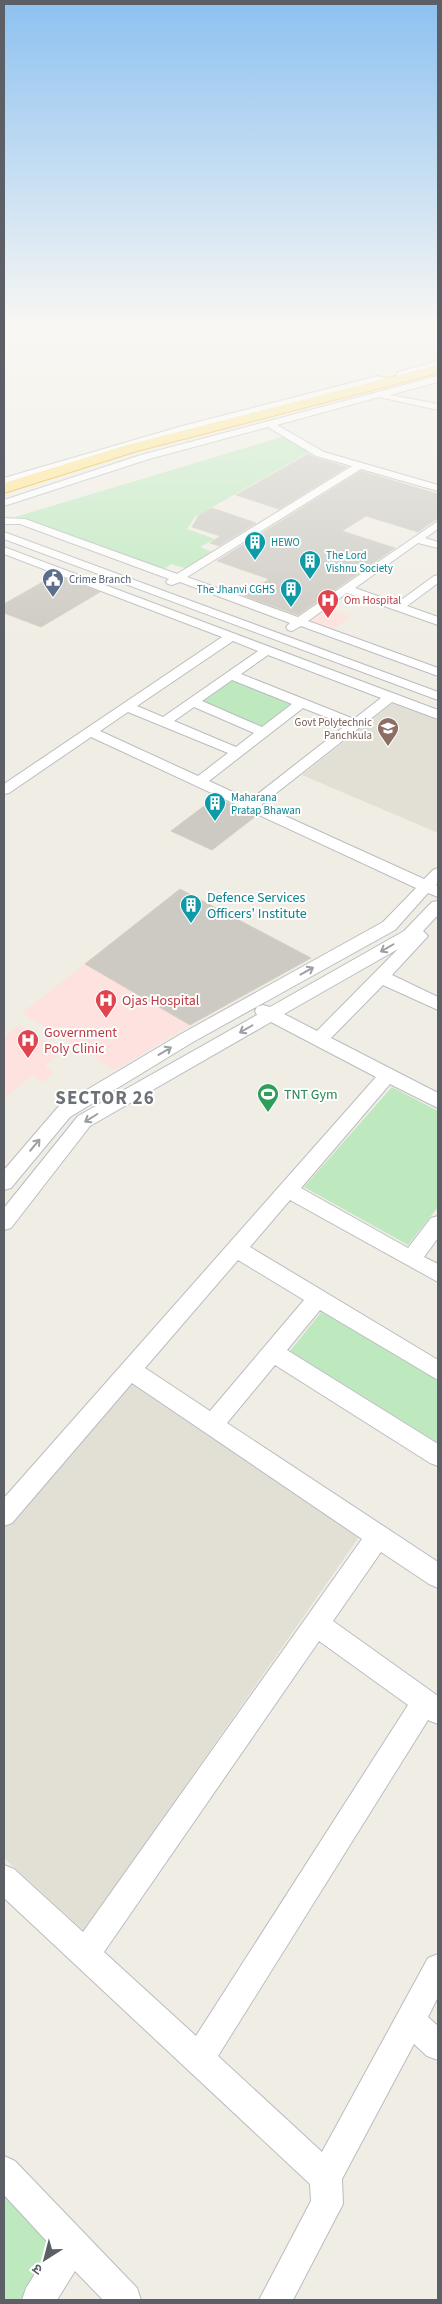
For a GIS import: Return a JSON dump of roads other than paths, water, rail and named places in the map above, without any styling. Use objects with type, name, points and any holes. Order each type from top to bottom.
[{"type":"highway","points":[[4,488],[132,448],[184,435]]},
{"type":"highway","points":[[4,494],[208,435]]},
{"type":"street","points":[[4,482],[84,456],[163,435]]},
{"type":"street","points":[[4,503],[145,457],[229,435]]},
{"type":"street","points":[[287,435],[320,454],[438,488]]},
{"type":"street","points":[[158,590],[360,466]]},
{"type":"street","points":[[4,521],[21,521],[438,672]]},
{"type":"street","points":[[281,635],[438,524]]},
{"type":"street","points":[[4,530],[158,590]]},
{"type":"street","points":[[4,535],[281,635],[438,696]]},
{"type":"street","points":[[417,539],[438,545]]},
{"type":"street","points":[[4,550],[438,715]]},
{"type":"street","points":[[399,607],[437,579]]},
{"type":"street","points":[[346,589],[438,621]]},
{"type":"street","points":[[281,635],[438,688]]},
{"type":"street","points":[[4,790],[232,636]]},
{"type":"street","points":[[164,722],[267,650]]},
{"type":"street","points":[[231,675],[355,724]]},
{"type":"street","points":[[251,806],[390,697]]},
{"type":"street","points":[[192,702],[264,732]]},
{"type":"street","points":[[199,782],[301,703]]},
{"type":"street","points":[[128,707],[237,752]]},
{"type":"street","points":[[91,732],[432,889]]},
{"type":"street","points":[[4,1183],[64,1112],[187,1038],[388,926],[432,889],[438,872]]},
{"type":"street","points":[[319,1040],[425,931],[434,910]]},
{"type":"street","points":[[4,1222],[84,1121],[410,935],[434,910]]},
{"type":"street","points":[[381,976],[438,1004]]},
{"type":"street","points":[[248,1004],[271,1014],[438,1101]]},
{"type":"street","points":[[4,1515],[388,1075]]},
{"type":"street","points":[[288,1190],[438,1274]]},
{"type":"street","points":[[412,1259],[438,1224]]},
{"type":"street","points":[[236,1249],[438,1371]]},
{"type":"street","points":[[212,1425],[318,1298]]},
{"type":"street","points":[[272,1352],[438,1456]]},
{"type":"street","points":[[130,1370],[438,1576]]},
{"type":"street","points":[[85,1954],[378,1536]]},
{"type":"street","points":[[199,2059],[431,1706],[316,1624]]},
{"type":"street","points":[[4,1879],[326,2177]]},
{"type":"street","points":[[281,2298],[327,2204],[326,2177],[438,1968]]},
{"type":"street","points":[[410,2021],[438,2045]]},
{"type":"street","points":[[4,2172],[125,2300]]},
{"type":"street","points":[[38,2300],[72,2245]]},
{"type":"place","name":"HEWO","points":[[255,561]]},
{"type":"place","name":"The Lord Vishnu Society","points":[[310,580]]},
{"type":"place","name":"Crime Branch","points":[[53,598]]},
{"type":"place","name":"The Jhanvi CGHS","points":[[291,608]]},
{"type":"place","name":"Om Hospital","points":[[328,619]]},
{"type":"place","name":"Govt Polytechnic Panchkula","points":[[388,747]]},
{"type":"place","name":"Maharana Pratap Bhawan","points":[[215,822]]},
{"type":"place","name":"Defence Services Officers' Institute","points":[[191,924]]},
{"type":"place","name":"Ojas Hospital","points":[[106,1019]]},
{"type":"place","name":"Government Poly Clinic","points":[[28,1059]]},
{"type":"place","name":"TNT Gym","points":[[268,1113]]},
{"type":"district","name":"SECTOR 26","points":[[105,1097]]}]
